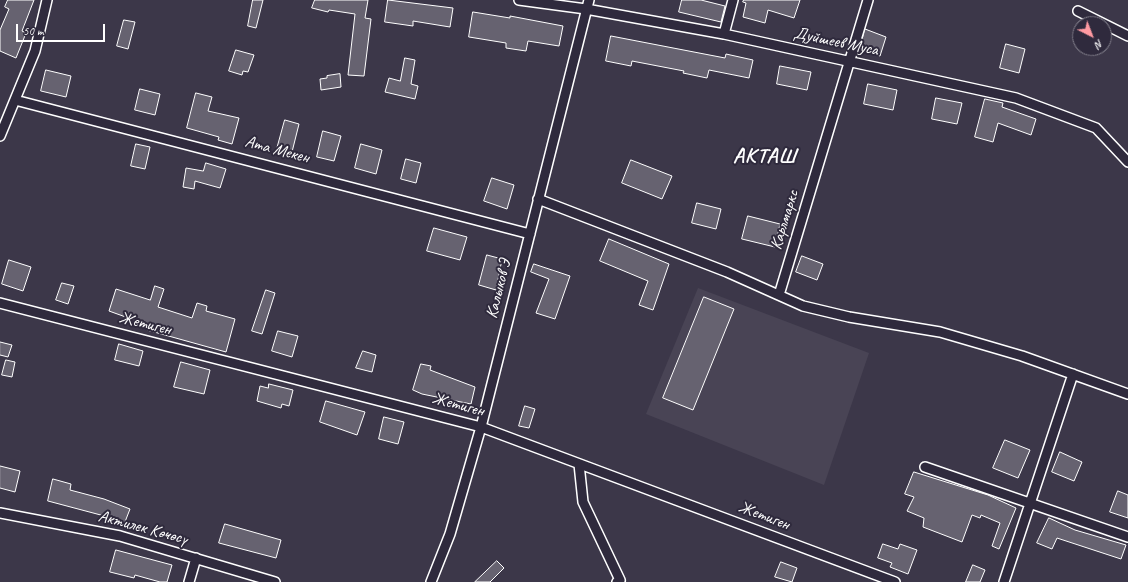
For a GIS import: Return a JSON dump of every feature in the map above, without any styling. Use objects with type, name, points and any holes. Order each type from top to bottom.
[{"type":"street","points":[[0,136],[36,51],[47,0]]},
{"type":"street","name":"Дуйшеев Муса","points":[[519,0],[587,4],[1016,98],[1096,128],[1128,162]]},
{"type":"street","points":[[724,34],[733,0]]},
{"type":"street","name":"Карлмаркс","points":[[779,296],[868,0]]},
{"type":"street","name":"Калыков Э","points":[[431,582],[450,534],[481,427],[587,4]]},
{"type":"street","points":[[1078,10],[1128,36]]},
{"type":"street","name":"Ата Мекен","points":[[15,100],[530,234]]},
{"type":"street","points":[[538,199],[727,272],[804,306],[849,317],[940,332],[1022,356],[1128,394]]},
{"type":"street","name":"Жетиген","points":[[0,304],[481,427],[895,582]]},
{"type":"street","points":[[1004,582],[1073,374]]},
{"type":"street","points":[[579,464],[583,502],[620,580],[617,582]]},
{"type":"street","points":[[926,467],[1128,536]]},
{"type":"street","name":"Актилек Көчөсү","points":[[0,513],[120,536],[275,582]]},
{"type":"street","points":[[189,582],[196,558]]},
{"type":"shaded area","points":[[698,288],[869,353],[824,485],[646,414]]},
{"type":"building","points":[[8,0],[34,0],[22,31],[26,33],[16,58],[0,51],[0,30],[9,9],[5,7]]},
{"type":"building","points":[[253,0],[263,0],[256,28],[248,26]]},
{"type":"building","points":[[315,0],[368,0],[365,18],[371,19],[364,76],[348,75],[355,14],[329,10],[328,12],[312,8]]},
{"type":"building","points":[[388,0],[453,8],[450,27],[413,21],[413,26],[385,22]]},
{"type":"building","points":[[682,0],[701,0],[725,6],[721,22],[679,12]]},
{"type":"building","points":[[744,0],[800,0],[794,18],[768,10],[765,23],[743,17],[746,3],[743,2]]},
{"type":"building","points":[[473,12],[510,18],[510,16],[563,26],[559,46],[528,41],[526,51],[506,48],[506,43],[469,37]]},
{"type":"building","points":[[124,20],[135,22],[128,49],[117,46]]},
{"type":"building","points":[[865,29],[886,37],[880,56],[860,49]]},
{"type":"building","points":[[611,36],[725,58],[726,54],[753,60],[749,78],[709,70],[707,78],[683,73],[684,71],[632,61],[631,66],[606,61]]},
{"type":"building","points":[[1006,44],[1025,49],[1019,73],[1000,68]]},
{"type":"building","points":[[236,50],[254,55],[248,72],[243,71],[242,75],[229,71]]},
{"type":"building","points":[[405,58],[415,60],[411,84],[418,86],[415,99],[385,92],[389,78],[400,81]]},
{"type":"building","points":[[780,66],[811,72],[807,90],[777,84]]},
{"type":"building","points":[[46,70],[71,76],[66,97],[41,91]]},
{"type":"building","points":[[340,74],[341,87],[321,90],[320,79],[327,78],[327,76]]},
{"type":"building","points":[[868,84],[897,90],[893,110],[864,104]]},
{"type":"building","points":[[140,89],[160,94],[155,115],[135,110]]},
{"type":"building","points":[[196,93],[212,97],[208,111],[239,118],[232,144],[218,140],[219,137],[187,128]]},
{"type":"building","points":[[936,98],[962,103],[957,124],[932,119]]},
{"type":"building","points":[[985,99],[1003,103],[1002,107],[1036,119],[1031,135],[998,123],[993,142],[975,137]]},
{"type":"building","points":[[285,120],[299,124],[292,152],[277,149]]},
{"type":"building","points":[[323,131],[341,136],[334,161],[317,157]]},
{"type":"building","points":[[136,144],[150,147],[145,169],[131,166]]},
{"type":"building","points":[[361,144],[382,150],[376,174],[355,168]]},
{"type":"building","points":[[406,159],[421,163],[416,183],[401,179]]},
{"type":"building","points":[[631,160],[672,176],[662,199],[622,183]]},
{"type":"building","points":[[206,163],[226,169],[220,188],[195,181],[194,189],[183,187],[186,168],[203,171]]},
{"type":"building","points":[[492,178],[514,185],[507,209],[484,201]]},
{"type":"building","points":[[697,203],[721,209],[716,229],[692,223]]},
{"type":"building","points":[[748,216],[780,224],[775,247],[742,239]]},
{"type":"building","points":[[434,228],[467,237],[460,260],[427,251]]},
{"type":"building","points":[[609,239],[669,264],[653,310],[639,305],[648,281],[600,261]]},
{"type":"building","points":[[487,255],[502,259],[496,290],[479,285]]},
{"type":"building","points":[[802,256],[823,264],[817,280],[796,272]]},
{"type":"building","points":[[9,260],[31,267],[23,291],[2,284]]},
{"type":"building","points":[[534,264],[570,276],[555,319],[536,313],[549,279],[531,272]]},
{"type":"building","points":[[62,283],[74,286],[68,304],[56,300]]},
{"type":"building","points":[[155,286],[164,289],[158,307],[192,318],[197,303],[207,306],[206,311],[235,319],[226,352],[147,330],[148,325],[109,311],[116,289],[150,300]]},
{"type":"building","points":[[266,290],[275,293],[262,334],[252,331]]},
{"type":"building","points":[[704,297],[734,309],[693,410],[663,398]]},
{"type":"building","points":[[278,331],[298,336],[292,357],[272,351]]},
{"type":"building","points":[[0,342],[12,345],[8,357],[0,355]]},
{"type":"building","points":[[119,344],[143,351],[139,366],[115,360]]},
{"type":"building","points":[[363,351],[376,355],[372,372],[356,368]]},
{"type":"building","points":[[6,360],[15,362],[12,377],[2,375]]},
{"type":"building","points":[[181,362],[210,370],[204,394],[174,387]]},
{"type":"building","points":[[421,364],[431,366],[430,370],[475,387],[471,404],[422,394],[413,390]]},
{"type":"building","points":[[269,384],[293,390],[289,406],[282,404],[281,408],[257,401],[260,386],[268,388]]},
{"type":"building","points":[[326,401],[365,412],[357,435],[320,422]]},
{"type":"building","points":[[525,406],[535,409],[529,428],[519,426]]},
{"type":"building","points":[[384,417],[404,422],[398,444],[379,439]]},
{"type":"building","points":[[1005,440],[1030,450],[1018,478],[993,468]]},
{"type":"building","points":[[1060,452],[1082,462],[1074,481],[1052,472]]},
{"type":"building","points":[[0,466],[20,471],[15,492],[0,488]]},
{"type":"building","points":[[914,472],[988,495],[1016,508],[999,549],[992,546],[1000,523],[981,515],[980,518],[972,515],[962,542],[923,527],[924,518],[907,511],[914,497],[905,494]]},
{"type":"building","points":[[53,479],[71,484],[70,490],[104,499],[130,509],[123,527],[110,522],[112,518],[48,501]]},
{"type":"building","points":[[1118,491],[1128,495],[1128,518],[1110,512]]},
{"type":"building","points":[[1049,518],[1075,530],[1126,545],[1121,559],[1057,538],[1052,549],[1037,543]]},
{"type":"building","points":[[225,524],[281,540],[276,558],[219,543]]},
{"type":"building","points":[[883,544],[898,549],[900,544],[917,550],[908,574],[890,567],[892,563],[878,558]]},
{"type":"building","points":[[116,550],[172,565],[167,582],[160,582],[135,575],[134,578],[110,572]]},
{"type":"building","points":[[497,561],[504,568],[490,582],[475,582]]},
{"type":"building","points":[[781,562],[797,568],[792,582],[775,577]]},
{"type":"building","points":[[973,565],[985,570],[980,582],[966,582]]},
{"type":"district","name":"АКТАШ","points":[[765,156]]}]
